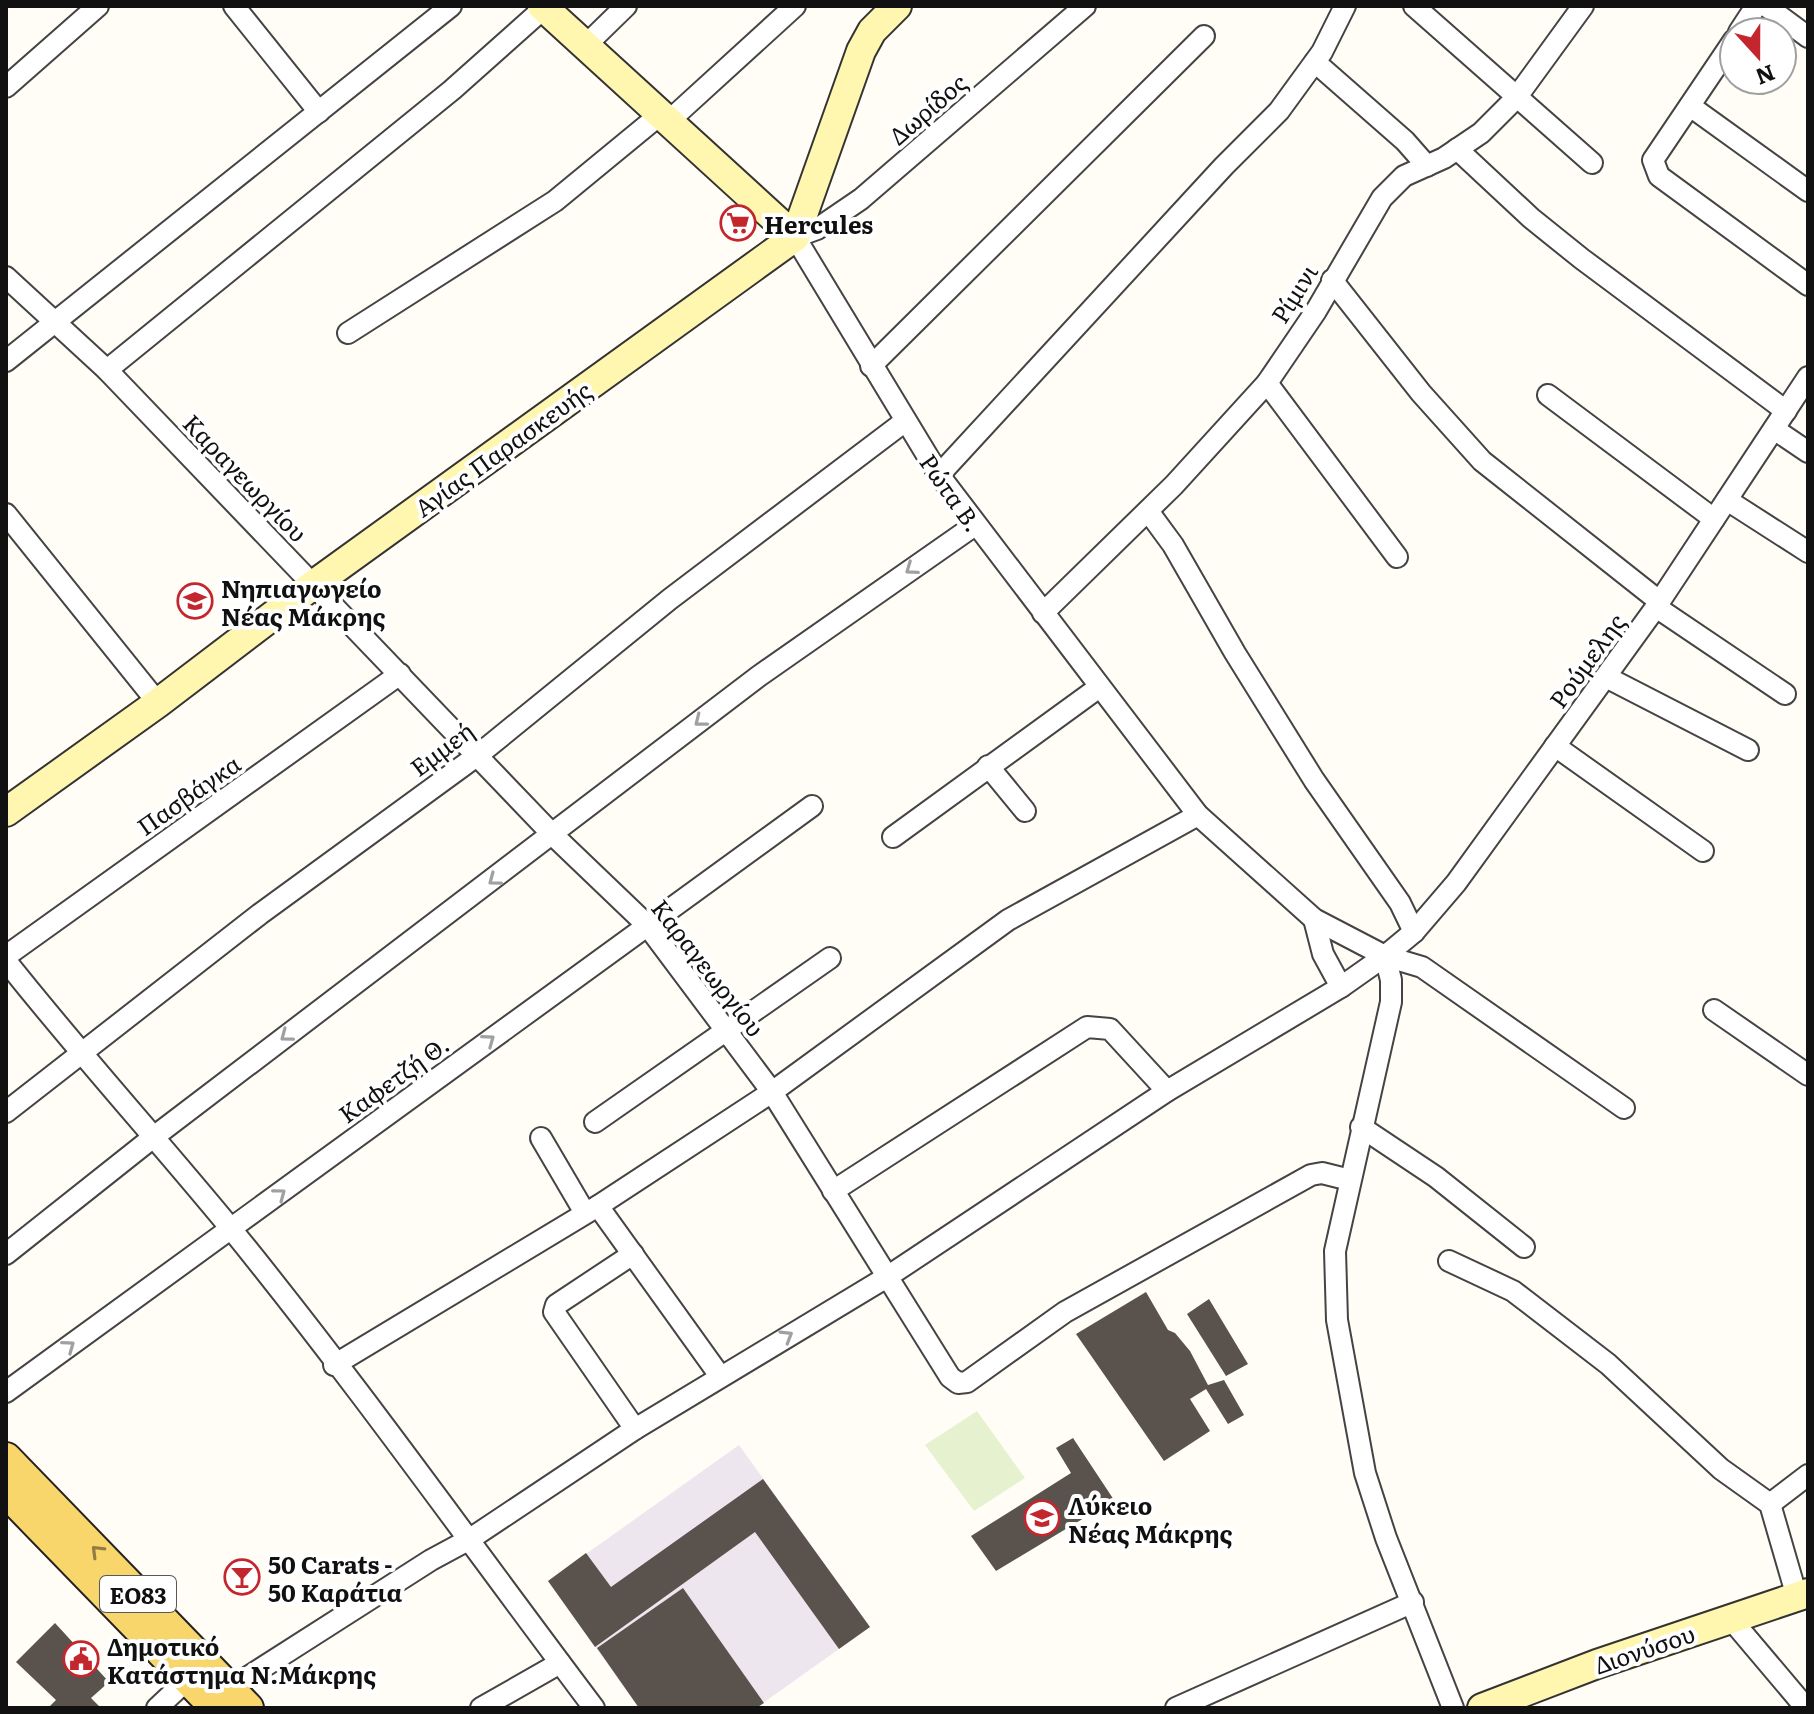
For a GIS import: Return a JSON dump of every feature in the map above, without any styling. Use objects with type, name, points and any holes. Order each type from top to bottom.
[{"type":"main road","name":"ΕΟ83","points":[[6,1458],[231,1702]]},
{"type":"main road","name":"ΕΟ83","points":[[6,1492],[188,1679],[231,1702]]},
{"type":"street","points":[[6,87],[98,6]]},
{"type":"street","points":[[234,6],[319,112]]},
{"type":"street","points":[[6,361],[451,6]]},
{"type":"street","points":[[586,45],[626,6]]},
{"type":"street","points":[[348,333],[555,201],[666,117],[795,6]]},
{"type":"street","points":[[795,237],[861,51],[872,31],[897,6]]},
{"type":"street","name":"Δωρίδος","points":[[795,237],[817,229],[861,199],[1085,6]]},
{"type":"street","points":[[939,475],[1224,166],[1279,111],[1315,62],[1345,6]]},
{"type":"street","points":[[1414,6],[1592,163]]},
{"type":"street","name":"Ρίμινι","points":[[1043,613],[1148,511],[1267,383],[1382,198],[1404,176],[1427,166],[1481,133],[1516,98],[1583,6]]},
{"type":"street","points":[[1766,6],[1808,37]]},
{"type":"street","points":[[107,370],[452,90],[543,7]]},
{"type":"street","name":"Ρώτα Β.","points":[[543,7],[795,237],[904,422],[939,475],[1098,688],[1198,815],[1314,919],[1385,956],[1422,967],[1624,1108]]},
{"type":"street","points":[[871,366],[1204,36]]},
{"type":"street","points":[[1315,62],[1405,141],[1427,166]]},
{"type":"street","points":[[1718,64],[1653,160],[1659,176],[1808,285]]},
{"type":"street","points":[[1690,106],[1808,191]]},
{"type":"street","points":[[1457,149],[1531,218],[1582,259],[1786,411]]},
{"type":"street","name":"Αγίας Παρασκευής","points":[[6,812],[158,703],[313,585],[795,237]]},
{"type":"street","name":"Καραγεωργίου","points":[[6,277],[107,370],[553,835],[647,925],[772,1092],[950,1377],[958,1383],[967,1382],[1065,1312],[1311,1175],[1332,1174],[1350,1180]]},
{"type":"street","points":[[1332,280],[1421,393],[1482,461],[1658,604],[1785,694]]},
{"type":"street","name":"Ρούμελης","points":[[231,1702],[431,1560],[470,1539],[720,1376],[887,1277],[1167,1091],[1341,987],[1414,932],[1456,883],[1658,604],[1808,377]]},
{"type":"street","points":[[1267,383],[1397,557]]},
{"type":"street","points":[[1548,395],[1714,519]]},
{"type":"street","name":"Εμμεή","points":[[6,1112],[79,1052],[478,755],[670,599],[904,422]]},
{"type":"street","points":[[1774,429],[1808,452]]},
{"type":"street","points":[[1727,500],[1808,552]]},
{"type":"street","points":[[1148,511],[1173,545],[1314,780],[1400,903],[1414,932]]},
{"type":"street","points":[[6,514],[158,703]]},
{"type":"street","points":[[6,1254],[151,1139],[759,676],[975,525]]},
{"type":"street","name":"Πασβάγκα","points":[[6,958],[400,674]]},
{"type":"street","points":[[1606,677],[1748,750]]},
{"type":"street","points":[[893,837],[1098,688]]},
{"type":"street","points":[[1555,746],[1703,851]]},
{"type":"street","points":[[988,766],[1025,811]]},
{"type":"street","name":"Καφετζή Θ.","points":[[6,1392],[812,806]]},
{"type":"street","points":[[334,1365],[592,1210],[772,1092],[1008,920],[1198,815]]},
{"type":"street","points":[[1314,919],[1323,954],[1341,987]]},
{"type":"street","points":[[1385,956],[1391,980],[1391,1002],[1335,1251],[1337,1320],[1365,1473],[1386,1538],[1453,1708]]},
{"type":"street","points":[[6,958],[79,1052],[231,1230],[470,1539],[594,1708]]},
{"type":"street","points":[[595,1122],[830,958]]},
{"type":"street","points":[[1714,1010],[1808,1075]]},
{"type":"street","points":[[833,1191],[1087,1027],[1110,1029],[1167,1091]]},
{"type":"street","points":[[1361,1127],[1436,1177],[1524,1247]]},
{"type":"street","points":[[541,1138],[592,1210],[633,1254],[720,1376]]},
{"type":"street","points":[[633,1254],[556,1305],[554,1312],[635,1429]]},
{"type":"street","points":[[1449,1261],[1513,1291],[1608,1364],[1721,1469],[1770,1504],[1802,1595]]},
{"type":"street","points":[[1770,1504],[1808,1475]]},
{"type":"street","name":"Διονύσου","points":[[1482,1708],[1802,1595]]},
{"type":"street","points":[[1176,1708],[1413,1602]]},
{"type":"street","points":[[1730,1618],[1806,1708]]},
{"type":"street","points":[[481,1708],[560,1663]]},
{"type":"street","points":[[157,1708],[188,1679]]},
{"type":"shaded area","points":[[739,1445],[870,1627],[756,1708],[639,1708],[548,1581]]},
{"type":"green space","points":[[977,1411],[1025,1478],[974,1511],[925,1445]]},
{"type":"building","points":[[1146,1292],[1168,1330],[1175,1333],[1190,1351],[1208,1385],[1224,1380],[1244,1415],[1228,1424],[1206,1389],[1190,1399],[1210,1431],[1164,1461],[1076,1334]]},
{"type":"building","points":[[1209,1299],[1248,1364],[1226,1376],[1187,1314]]},
{"type":"building","name":"Λύκειο Νέας Μάκρης","points":[[1073,1438],[1114,1500],[996,1571],[971,1536],[1071,1473],[1056,1448]]},
{"type":"building","points":[[763,1479],[870,1627],[839,1649],[755,1532],[595,1647],[548,1581],[586,1553],[611,1587]]},
{"type":"building","points":[[683,1588],[764,1703],[756,1708],[639,1708],[597,1648]]},
{"type":"building","points":[[55,1623],[109,1682],[91,1698],[101,1708],[48,1708],[56,1700],[16,1662]]},
{"type":"place","name":"Hercules","points":[[738,223]]},
{"type":"place","name":"Νηπιαγωγείο Νέας Μάκρης","points":[[195,601]]},
{"type":"place","name":"Λύκειο Νέας Μάκρης","points":[[1042,1518]]},
{"type":"place","name":"50 Carats - 50 Καράτια","points":[[242,1577]]},
{"type":"place","name":"Δημοτικό Κατάστημα Ν.Μάκρης","points":[[81,1659]]}]
